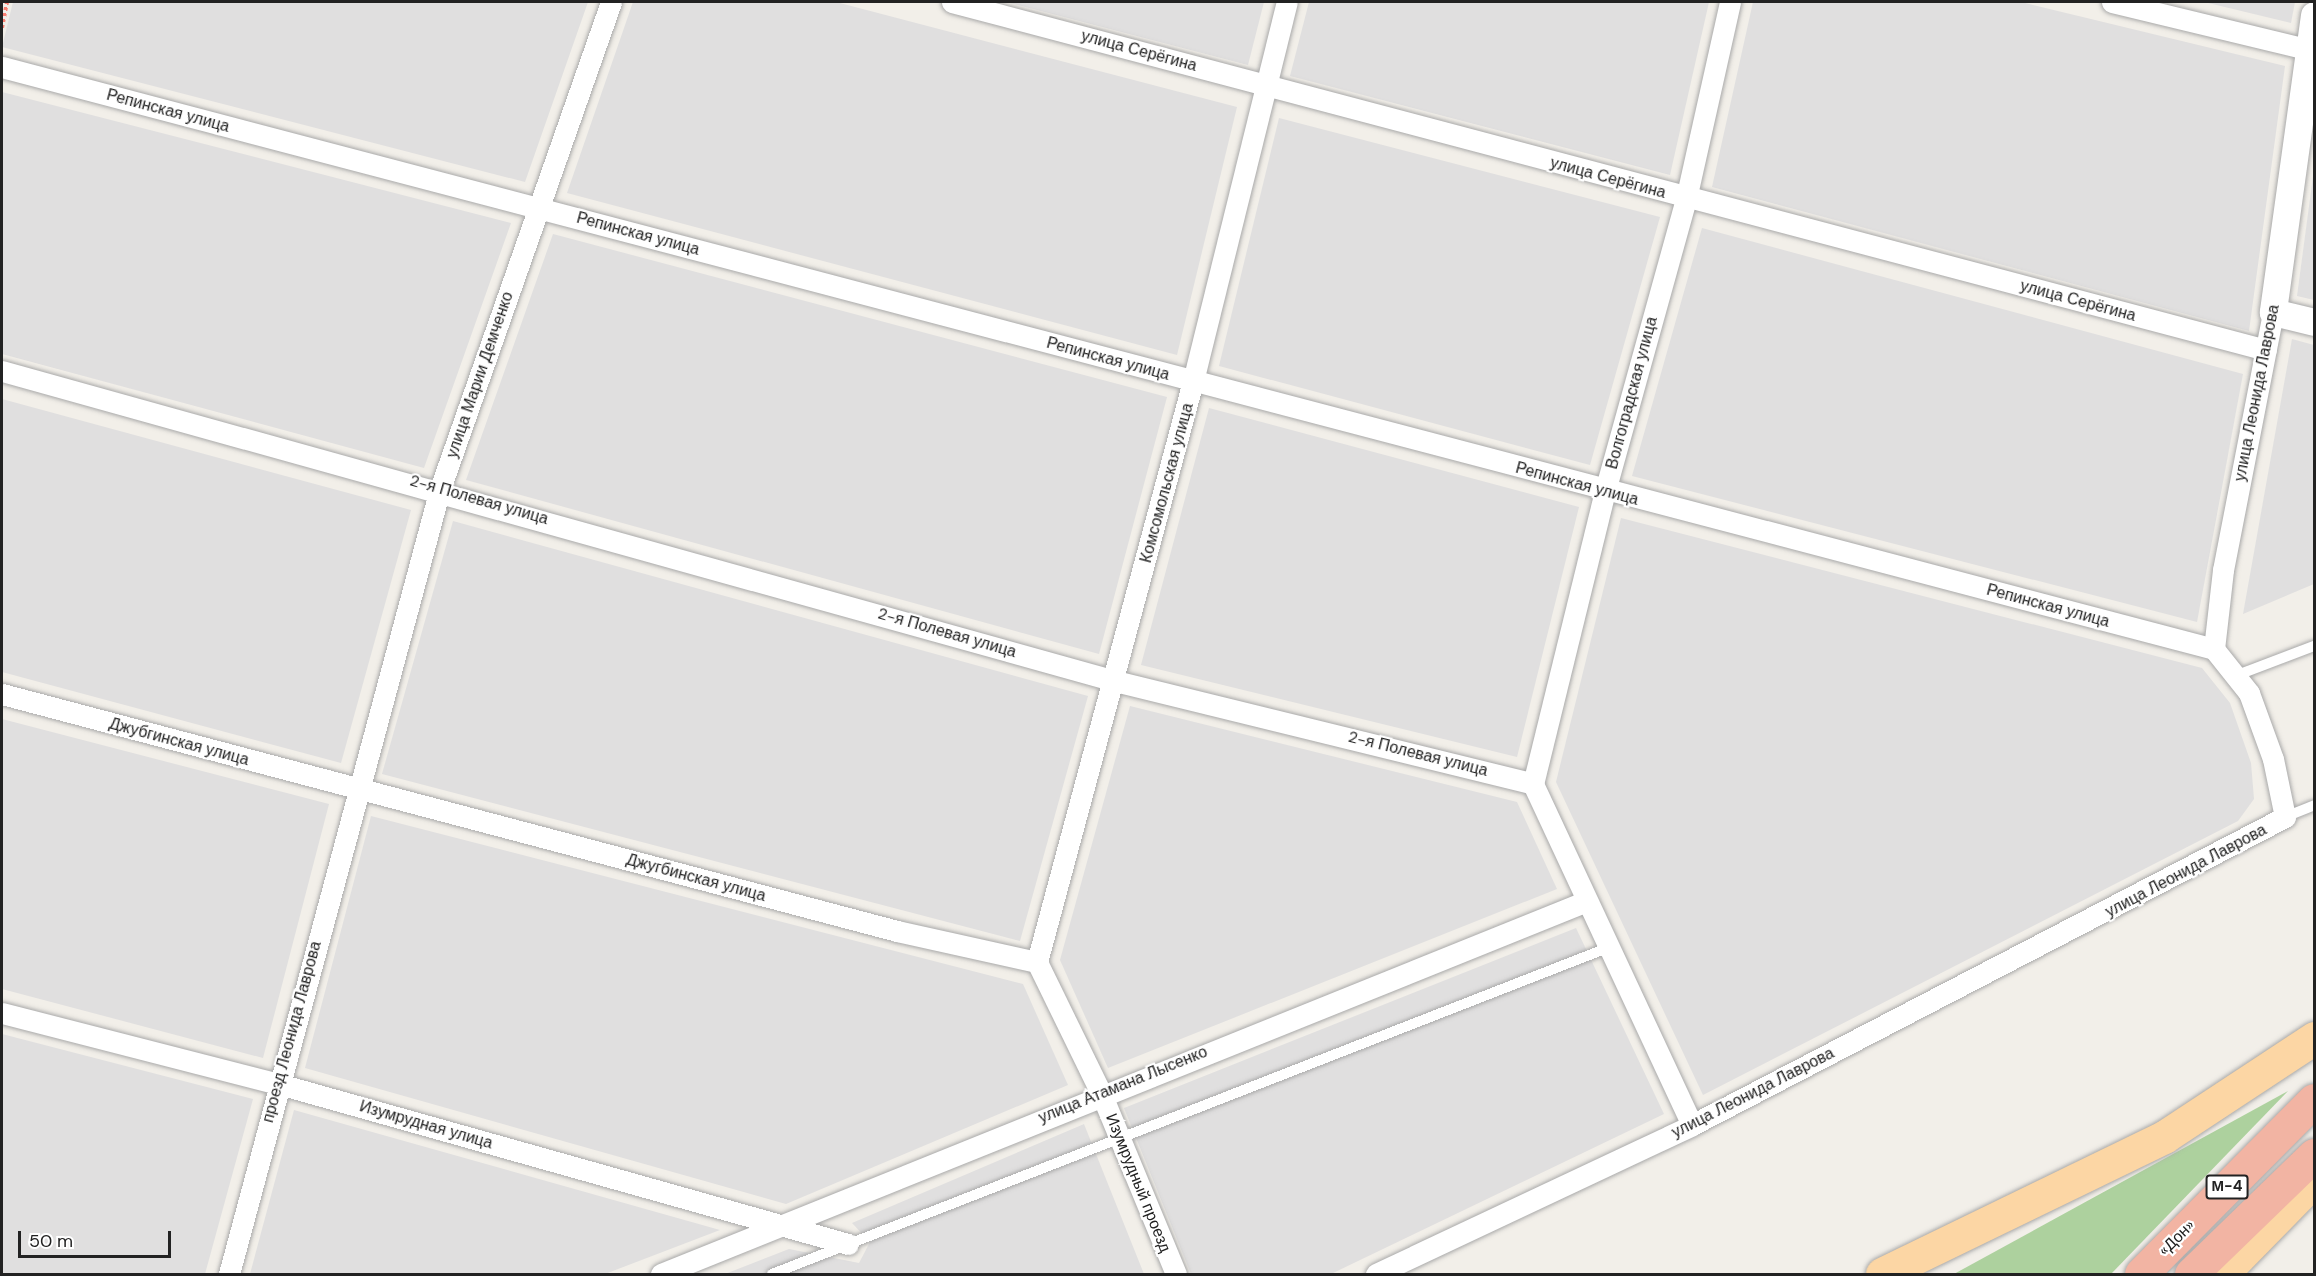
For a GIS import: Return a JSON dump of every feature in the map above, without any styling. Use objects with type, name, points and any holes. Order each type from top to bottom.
[{"type":"highway","name":"«Дон»","points":[[2141,1275],[2314,1100]]},
{"type":"highway","name":"М-4","points":[[2192,1275],[2314,1155]]},
{"type":"main road","points":[[1882,1275],[2164,1137],[2314,1038]]},
{"type":"main road","points":[[2222,1275],[2314,1180]]},
{"type":"street","name":"улица Марии Демченко","points":[[356,789],[440,489],[611,2]]},
{"type":"street","name":"улица Серёгина","points":[[952,2],[1686,199],[2266,350]]},
{"type":"street","name":"Комсомольская улица","points":[[1037,962],[1115,681],[1193,381],[1287,2]]},
{"type":"street","name":"Волгоградская улица","points":[[1533,784],[1605,491],[1686,199],[1730,2]]},
{"type":"street","points":[[2112,2],[2312,50]]},
{"type":"street","name":"улица Леонида Лаврова","points":[[1376,1275],[1692,1125],[2285,817],[2273,759],[2249,693],[2214,649],[2223,570],[2273,312],[2312,50],[2314,15]]},
{"type":"street","name":"Репинская улица","points":[[2,67],[1605,491],[2214,649]]},
{"type":"street","points":[[2273,312],[2314,322]]},
{"type":"street","name":"2-я Полевая улица","points":[[2,371],[440,489],[1115,681],[1533,784]]},
{"type":"street","name":"Джубгинская улица","points":[[2,694],[356,789]]},
{"type":"street","points":[[1533,784],[1692,1125]]},
{"type":"street","name":"Джугбинская улица","points":[[356,789],[897,931],[1037,962]]},
{"type":"street","name":"проезд Леонида Лаврова","points":[[229,1275],[356,789]]},
{"type":"street","name":"улица Атамана Лысенко","points":[[660,1275],[788,1227],[1101,1093],[1587,901]]},
{"type":"street","name":"Изумрудный проезд","points":[[1037,962],[1101,1093],[1176,1275]]},
{"type":"street","name":"Изумрудная улица","points":[[2,1013],[279,1083],[848,1244]]},
{"type":"lane","points":[[2235,676],[2314,646]]},
{"type":"lane","points":[[2285,817],[2314,805]]},
{"type":"lane","points":[[772,1275],[1610,947]]},
{"type":"path","points":[[2,28],[7,2]]},
{"type":"shaded area","points":[[13,2],[588,2],[525,182],[2,47]]},
{"type":"shaded area","points":[[633,2],[836,2],[1237,107],[1177,355],[567,193]]},
{"type":"shaded area","points":[[1006,2],[1264,2],[1248,65]]},
{"type":"shaded area","points":[[1309,2],[1709,2],[1670,175],[1290,76]]},
{"type":"shaded area","points":[[1753,2],[2021,2],[2285,66],[2249,331],[1712,187]]},
{"type":"shaded area","points":[[2204,2],[2295,2],[2291,23]]},
{"type":"shaded area","points":[[2,92],[511,223],[424,468],[2,354]]},
{"type":"shaded area","points":[[1279,118],[1660,217],[1590,465],[1219,366]]},
{"type":"shaded area","points":[[2314,169],[2314,300],[2297,296]]},
{"type":"shaded area","points":[[1702,228],[2243,374],[2197,622],[1632,476]]},
{"type":"shaded area","points":[[553,234],[1167,397],[1099,654],[466,480]]},
{"type":"shaded area","points":[[2292,339],[2314,345],[2314,584],[2243,614]]},
{"type":"shaded area","points":[[2,399],[411,510],[341,763],[2,672]]},
{"type":"shaded area","points":[[1209,408],[1579,507],[1517,757],[1141,665]]},
{"type":"shaded area","points":[[1621,518],[2202,668],[2230,703],[2251,763],[2254,799],[2238,821],[1703,1095],[1556,782]]},
{"type":"shaded area","points":[[453,521],[1088,696],[1020,941],[382,774]]},
{"type":"shaded area","points":[[1130,706],[1517,802],[1557,889],[1108,1068],[1060,960]]},
{"type":"shaded area","points":[[2,719],[329,804],[263,1058],[2,989]]},
{"type":"shaded area","points":[[371,816],[1023,984],[1068,1085],[786,1204],[305,1068]]},
{"type":"shaded area","points":[[1576,928],[1664,1114],[1331,1274],[1191,1274],[1124,1108]]},
{"type":"shaded area","points":[[2,1034],[253,1099],[205,1274],[2,1274]]},
{"type":"shaded area","points":[[294,1110],[720,1230],[605,1274],[250,1274]]},
{"type":"shaded area","points":[[1084,1124],[1144,1274],[725,1274],[789,1249],[859,1263],[870,1242],[852,1223]]},
{"type":"green space","points":[[2288,1091],[2111,1274],[1954,1274]]}]
